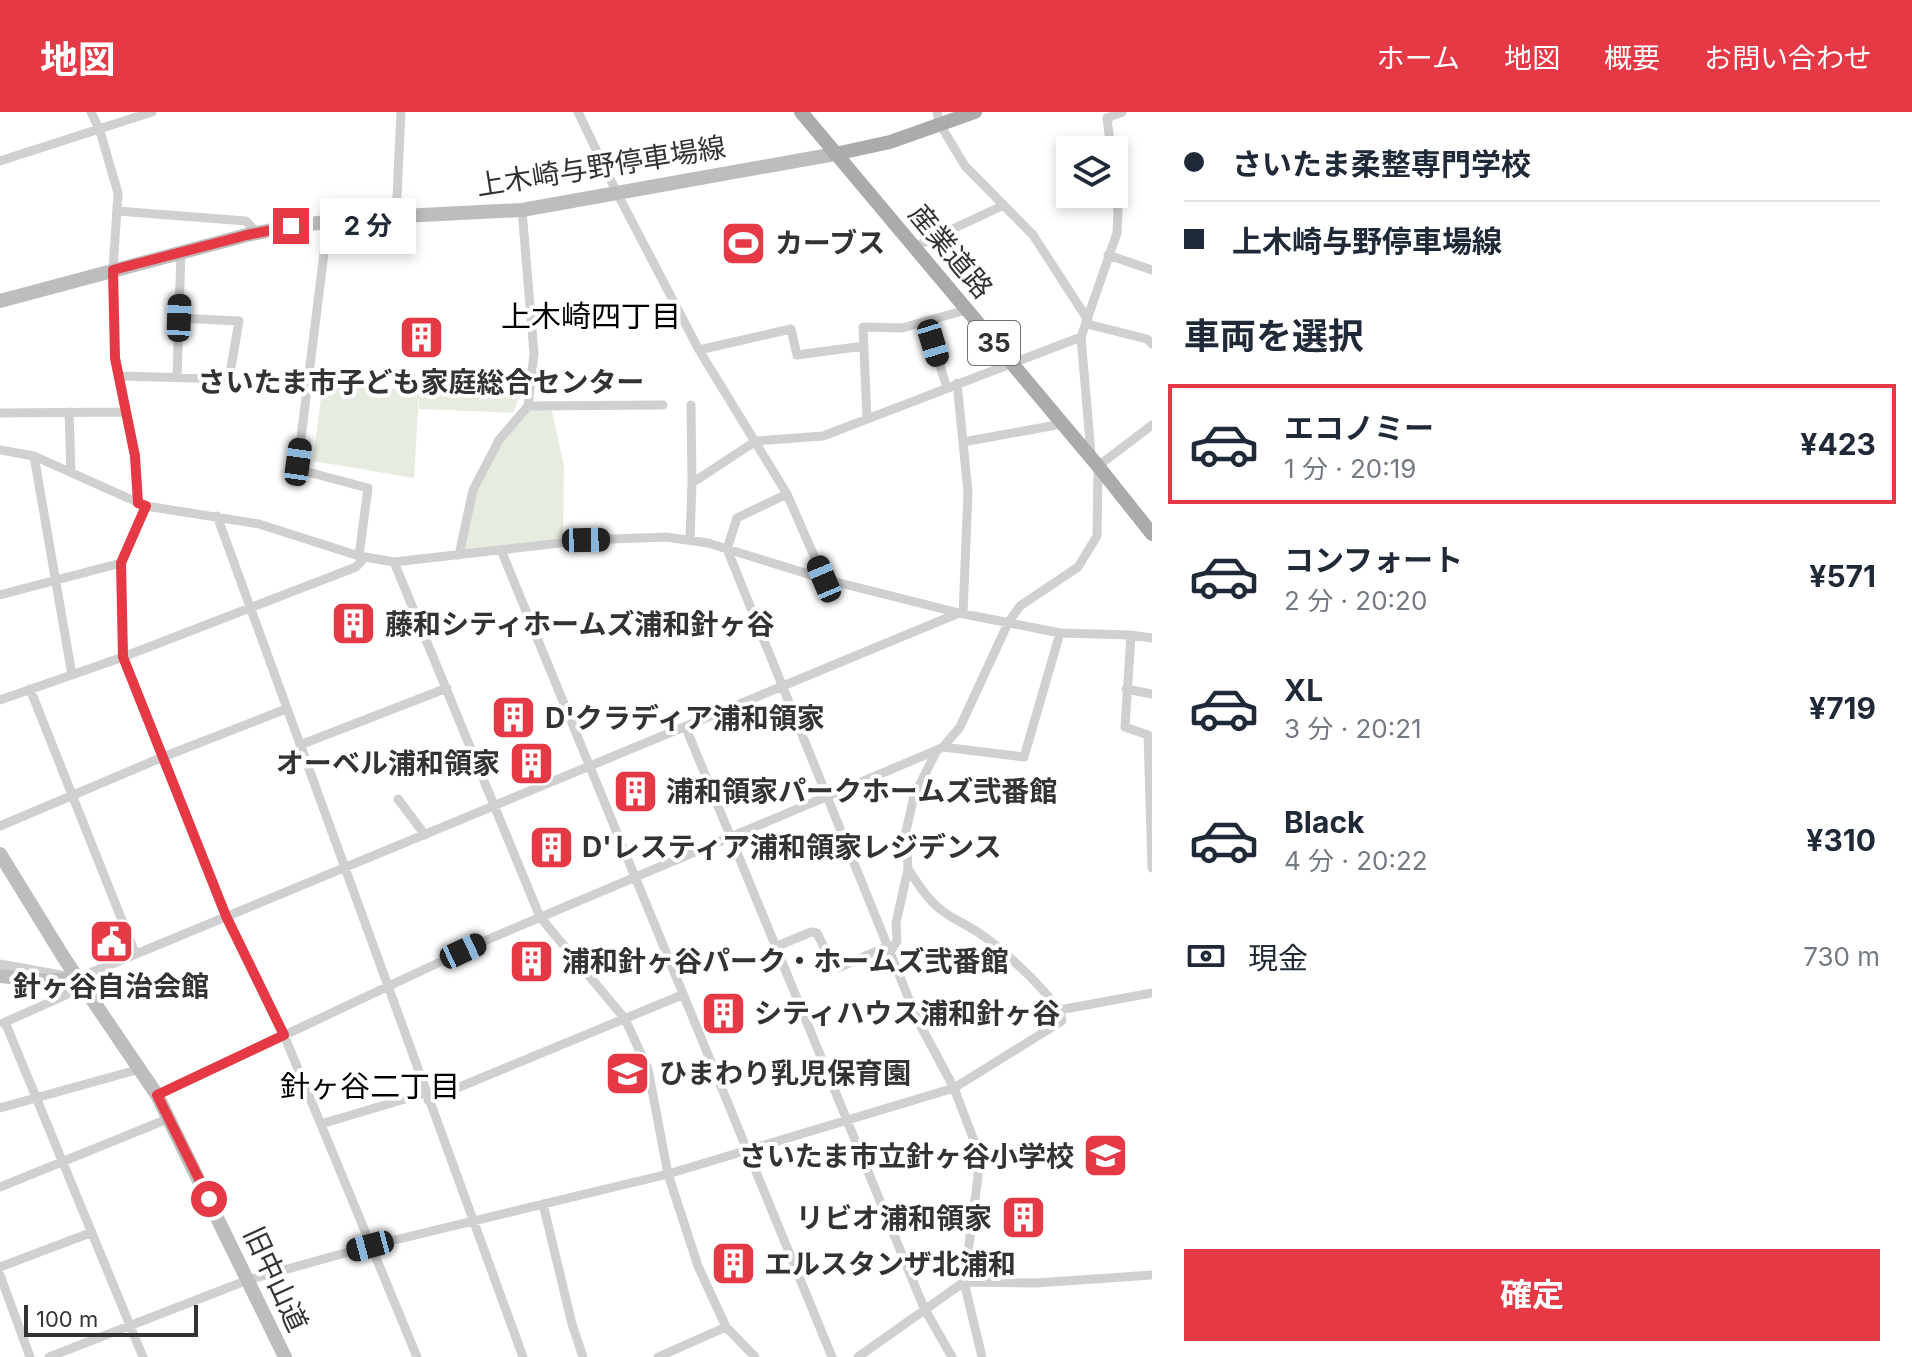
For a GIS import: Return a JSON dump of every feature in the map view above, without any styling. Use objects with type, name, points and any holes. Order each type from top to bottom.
[{"type":"main road","name":"産業道路","points":[[801,112],[1150,527]]},
{"type":"main road","points":[[835,154],[890,142],[939,119],[975,112]]},
{"type":"main road","name":"上木崎与野停車場線","points":[[0,301],[257,233],[328,221],[522,210],[835,154]]},
{"type":"main road","name":"旧中山道","points":[[0,854],[157,1095],[285,1357]]},
{"type":"main road","points":[[0,976],[47,981],[78,978]]},
{"type":"street","points":[[91,112],[100,131],[118,193],[113,270],[115,358],[142,504],[121,563],[123,657],[226,916],[284,1035],[417,1357]]},
{"type":"street","points":[[0,161],[152,112]]},
{"type":"street","points":[[396,217],[401,112]]},
{"type":"street","points":[[593,112],[580,115],[617,193],[699,350],[787,494],[824,579]]},
{"type":"street","points":[[1109,136],[1107,118],[1122,112]]},
{"type":"street","points":[[939,119],[965,166],[1033,235],[1087,322],[1150,339]]},
{"type":"street","points":[[914,247],[1002,206]]},
{"type":"street","points":[[775,947],[811,932],[817,933],[833,966],[838,968],[889,949],[897,941],[896,923],[908,869],[906,831],[914,796],[940,748],[960,727],[1008,623],[1020,606],[1078,567],[1097,536],[1095,462],[1081,337],[1117,233],[1117,208]]},
{"type":"street","points":[[459,555],[473,490],[499,440],[528,406],[534,354],[522,210]]},
{"type":"street","points":[[117,211],[246,221],[257,233]]},
{"type":"street","points":[[0,700],[123,657],[356,567],[362,557],[368,488],[300,470],[298,462],[328,221]]},
{"type":"street","points":[[177,377],[181,252]]},
{"type":"street","points":[[1108,255],[1152,270]]},
{"type":"street","points":[[867,419],[863,327],[902,328],[966,310]]},
{"type":"street","points":[[120,376],[229,379],[239,321],[179,318]]},
{"type":"street","points":[[926,321],[947,388]]},
{"type":"street","points":[[699,350],[791,329],[797,355],[864,346]]},
{"type":"street","points":[[692,483],[756,441],[823,436],[1081,337]]},
{"type":"street","points":[[957,383],[968,492],[961,614]]},
{"type":"street","points":[[528,406],[663,405]]},
{"type":"street","points":[[690,540],[691,405]]},
{"type":"street","points":[[69,412],[71,472]]},
{"type":"street","points":[[0,413],[126,412]]},
{"type":"street","points":[[963,442],[1062,424]]},
{"type":"street","points":[[1095,462],[1152,425]]},
{"type":"street","points":[[0,450],[34,456],[142,504],[263,525],[362,557],[394,562],[586,540],[666,537],[727,549],[824,579],[961,614],[1060,633],[1152,638]]},
{"type":"street","points":[[34,456],[72,675]]},
{"type":"street","points":[[787,494],[737,518],[727,549],[917,1019],[954,1088],[976,1146],[978,1177],[964,1282],[982,1357]]},
{"type":"street","points":[[217,516],[523,1357]]},
{"type":"street","points":[[501,550],[832,1357]]},
{"type":"street","points":[[394,562],[540,917],[625,1019],[648,1069],[668,1174],[698,1266],[726,1327],[755,1357]]},
{"type":"street","points":[[0,595],[121,563]]},
{"type":"street","points":[[0,964],[78,978],[961,614]]},
{"type":"street","points":[[157,1095],[540,917],[940,748],[1024,757],[1060,633]]},
{"type":"street","points":[[1131,635],[1125,727],[1148,735],[1152,868]]},
{"type":"street","points":[[300,745],[447,688]]},
{"type":"street","points":[[30,689],[135,953]]},
{"type":"street","points":[[1126,689],[1152,694]]},
{"type":"street","points":[[0,826],[286,709]]},
{"type":"street","points":[[686,728],[924,1308],[952,1357]]},
{"type":"street","points":[[398,799],[425,835]]},
{"type":"street","points":[[49,1357],[248,1280],[370,1246],[668,1174],[954,1088],[1062,1021],[1059,1010],[1019,965],[983,935],[944,913],[928,898],[908,869]]},
{"type":"street","points":[[78,978],[66,995],[3,1023],[143,1357]]},
{"type":"street","points":[[1059,1010],[1152,993]]},
{"type":"street","points":[[321,1124],[427,1096],[682,995]]},
{"type":"street","points":[[0,1108],[140,1069]]},
{"type":"street","points":[[0,1187],[170,1118]]},
{"type":"street","points":[[543,1204],[583,1357]]},
{"type":"street","points":[[0,1267],[90,1233]]},
{"type":"street","points":[[0,1275],[30,1357]]},
{"type":"street","points":[[858,1357],[964,1282],[1036,1283],[1152,1275]]},
{"type":"street","points":[[658,1357],[726,1327]]},
{"type":"shaded area","points":[[442,374],[509,374],[512,383],[525,383],[513,413],[419,409],[419,393],[414,478],[313,461],[323,382],[419,391],[420,380],[442,380]]},
{"type":"shaded area","points":[[528,406],[551,407],[564,466],[563,543],[459,555],[473,490],[499,440]]},
{"type":"place","name":"カーブス","points":[[744,243]]},
{"type":"place","name":"さいたま市子ども家庭総合センター","points":[[421,337]]},
{"type":"place","name":"藤和シティホームズ浦和針ヶ谷","points":[[354,624]]},
{"type":"place","name":"D'クラディア浦和領家","points":[[514,718]]},
{"type":"place","name":"オーベル浦和領家","points":[[531,763]]},
{"type":"place","name":"浦和領家パークホームズ弐番館","points":[[635,791]]},
{"type":"place","name":"D'レスティア浦和領家レジデンス","points":[[551,847]]},
{"type":"place","name":"針ヶ谷自治会館","points":[[111,941]]},
{"type":"place","name":"浦和針ヶ谷パーク・ホームズ弐番館","points":[[531,961]]},
{"type":"place","name":"シティハウス浦和針ヶ谷","points":[[723,1013]]},
{"type":"place","name":"ひまわり乳児保育園","points":[[628,1073]]},
{"type":"place","name":"さいたま市立針ヶ谷小学校","points":[[1105,1156]]},
{"type":"place","name":"リビオ浦和領家","points":[[1023,1218]]},
{"type":"place","name":"エルスタンザ北浦和","points":[[733,1264]]},
{"type":"district","name":"上木崎四丁目","points":[[591,317]]},
{"type":"district","name":"針ヶ谷二丁目","points":[[370,1087]]},
{"type":"route","points":[[209,1199],[157,1095],[284,1035],[226,916],[123,657],[121,563],[146,506],[138,503],[135,456],[115,358],[113,270],[291,226]]}]
